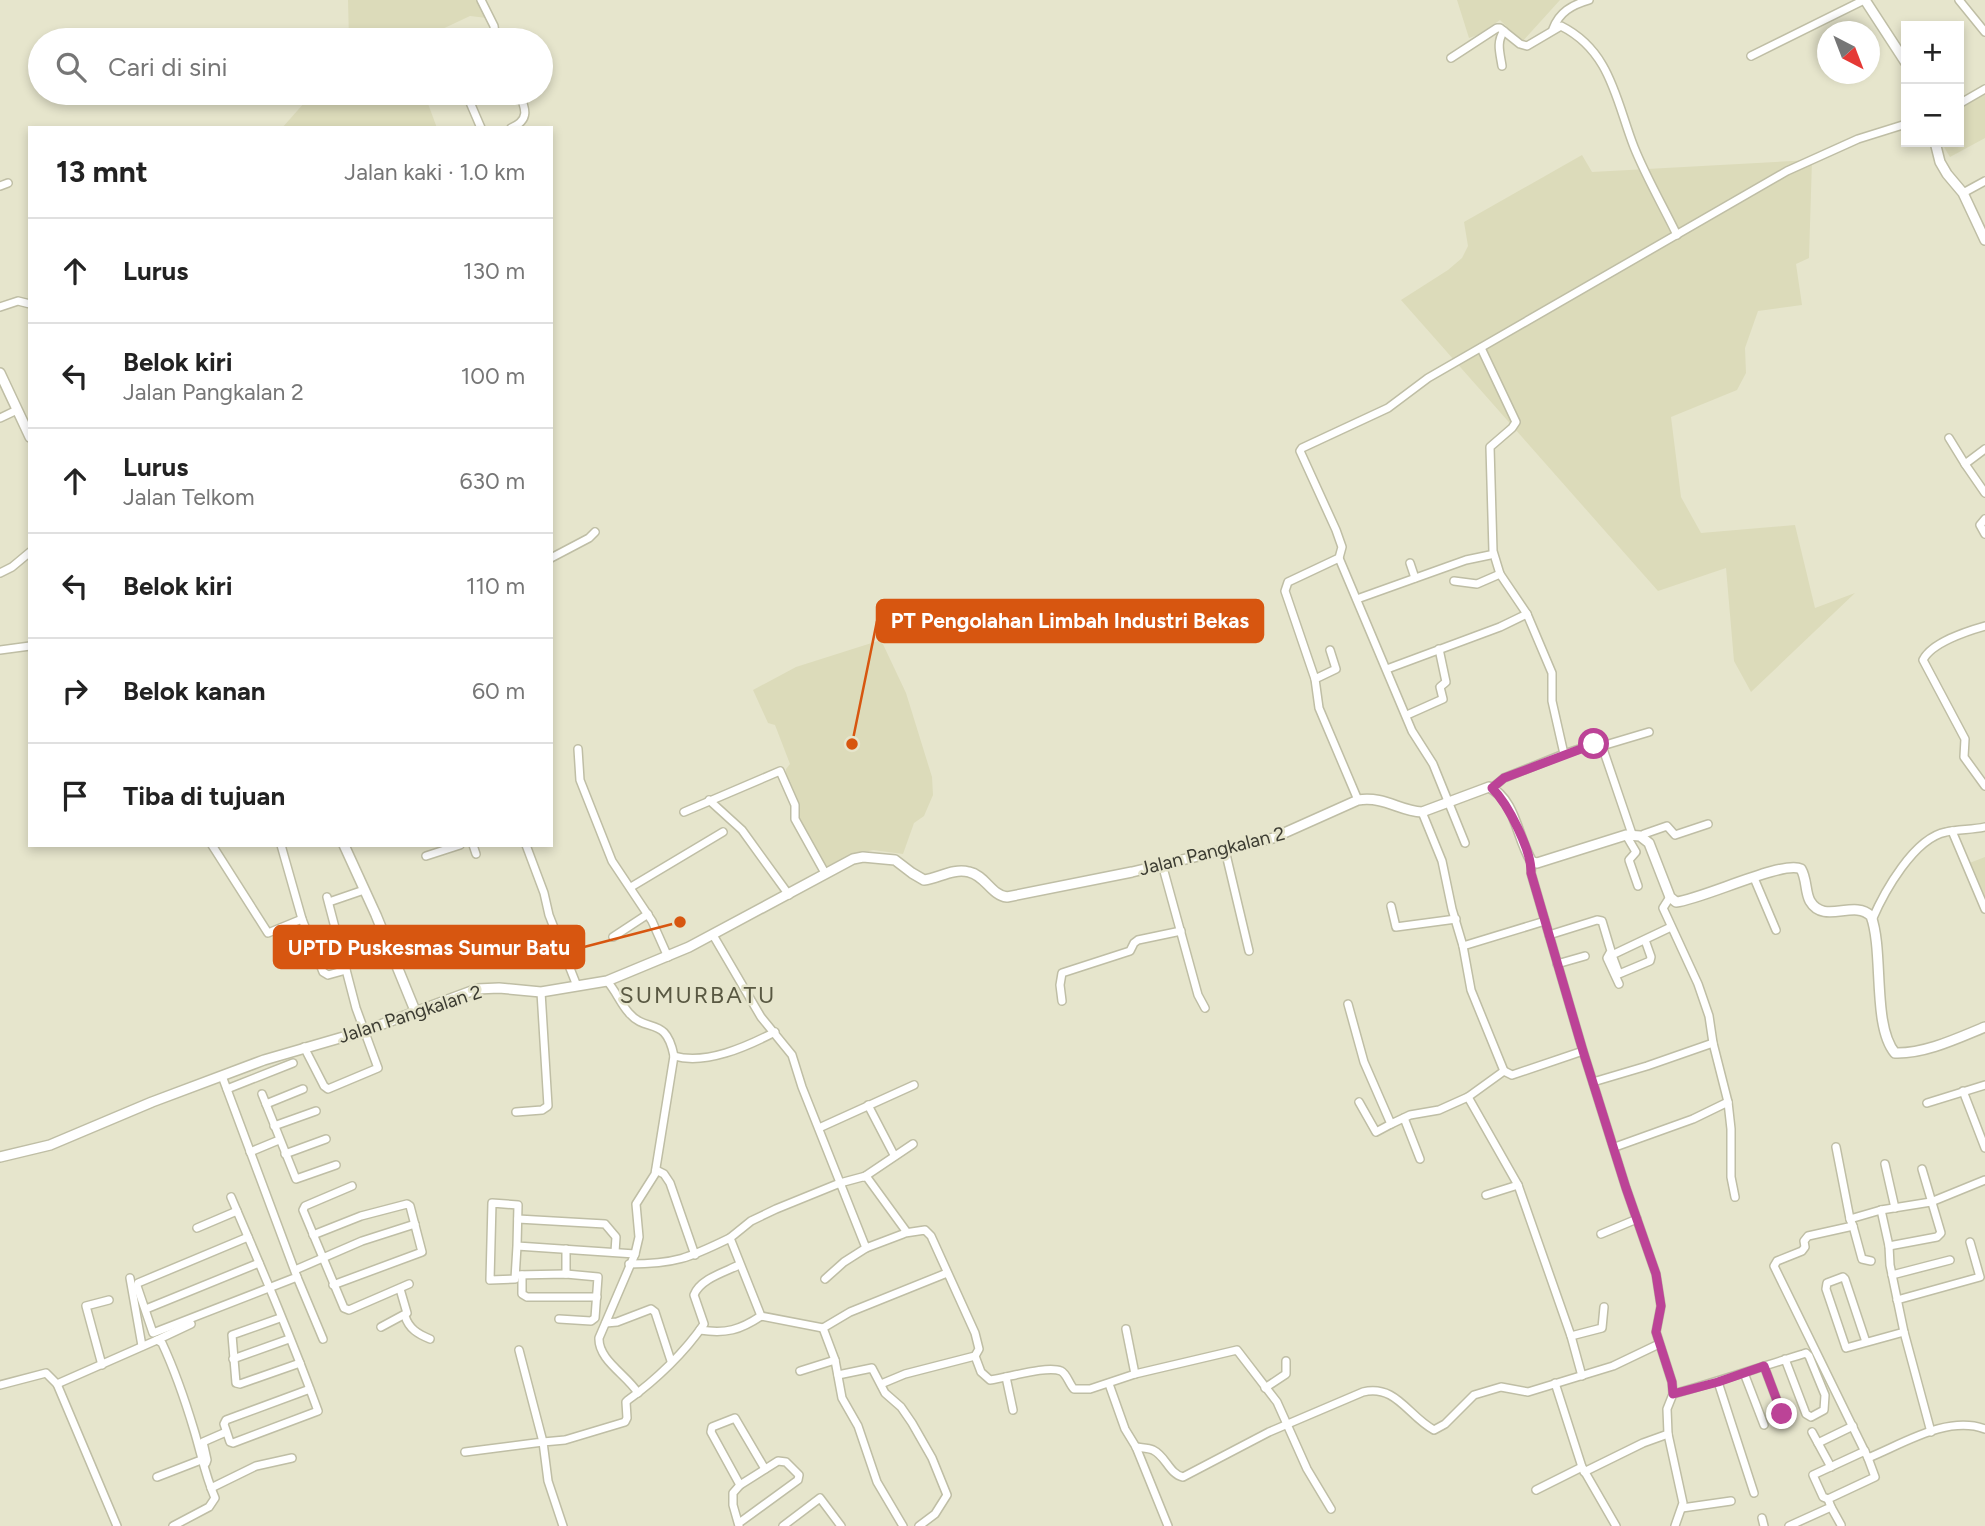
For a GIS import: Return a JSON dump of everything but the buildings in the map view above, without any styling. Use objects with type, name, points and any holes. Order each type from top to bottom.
[{"type":"street","points":[[481,0],[494,28]]},
{"type":"street","points":[[1553,29],[1560,15],[1575,4],[1589,0]]},
{"type":"street","points":[[1751,56],[1865,0],[1901,55]]},
{"type":"street","points":[[1959,0],[1985,32]]},
{"type":"street","points":[[1454,55],[1497,28],[1527,46],[1561,26],[1592,48],[1618,99],[1634,148],[1677,235]]},
{"type":"street","points":[[1502,65],[1499,38],[1504,31]]},
{"type":"street","points":[[1964,101],[1985,89]]},
{"type":"street","points":[[471,105],[480,126]]},
{"type":"street","points":[[516,126],[525,117],[524,105]]},
{"type":"street","points":[[1465,843],[1429,755],[1412,731],[1339,558],[1342,547],[1336,530],[1300,451],[1388,408],[1428,378],[1787,171],[1858,139],[1901,126]]},
{"type":"street","points":[[1936,147],[1940,162],[1963,193],[1985,240]]},
{"type":"street","points":[[1963,193],[1985,181]]},
{"type":"street","points":[[0,307],[18,301],[28,304]]},
{"type":"street","points":[[1481,348],[1516,422],[1490,447],[1493,551],[1500,574],[1527,614],[1552,673],[1552,701],[1564,754]]},
{"type":"street","points":[[0,373],[28,432]]},
{"type":"street","points":[[0,418],[18,410]]},
{"type":"street","points":[[1949,438],[1985,493]]},
{"type":"street","points":[[1965,464],[1985,449]]},
{"type":"street","points":[[1985,519],[1980,525],[1985,534]]},
{"type":"street","points":[[553,557],[589,538],[595,531]]},
{"type":"street","points":[[0,573],[28,554]]},
{"type":"street","points":[[1357,600],[1466,560],[1489,555]]},
{"type":"street","points":[[1339,558],[1288,582],[1284,591],[1315,679],[1319,708],[1358,800]]},
{"type":"street","points":[[1410,563],[1415,578]]},
{"type":"street","points":[[1454,582],[1477,584],[1500,574]]},
{"type":"street","points":[[1387,669],[1527,614]]},
{"type":"street","points":[[1985,626],[1946,642],[1927,653],[1923,660],[1965,739],[1964,757],[1985,786]]},
{"type":"street","points":[[0,650],[28,646]]},
{"type":"street","points":[[1407,715],[1443,699],[1440,688],[1446,682],[1439,649]]},
{"type":"street","points":[[1315,679],[1336,669],[1330,650]]},
{"type":"street","points":[[1583,1051],[1512,1075],[1504,1071],[1471,990],[1464,946],[1442,861],[1422,812],[1492,788],[1504,778],[1564,754],[1594,744],[1602,746],[1649,732]]},
{"type":"street","points":[[1602,746],[1636,852],[1629,860],[1638,886]]},
{"type":"street","points":[[579,749],[580,780],[612,861],[648,914],[668,957]]},
{"type":"street","points":[[684,813],[780,771],[795,805],[795,819],[825,873]]},
{"type":"street","points":[[1492,788],[1509,808],[1532,862],[1531,873],[1583,1051],[1658,1282],[1661,1306],[1656,1332],[1672,1382],[1673,1394],[1667,1409],[1668,1434],[1684,1503],[1675,1526]]},
{"type":"street","name":"Jalan Pangkalan 2","points":[[0,1157],[50,1145],[222,1076],[304,1047],[364,1031],[477,989],[541,992],[607,981],[668,957],[857,857],[895,860],[924,880],[949,872],[975,874],[1000,896],[1007,897],[1273,838],[1358,800],[1368,798],[1391,802],[1422,812]]},
{"type":"street","points":[[709,800],[742,830],[789,895]]},
{"type":"street","points":[[1643,837],[1644,834],[1667,826],[1675,835],[1708,824]]},
{"type":"street","points":[[1872,920],[1882,896],[1906,863],[1935,837],[1951,831],[1985,827]]},
{"type":"street","points":[[1951,831],[1985,909]]},
{"type":"street","points":[[631,887],[723,832]]},
{"type":"street","points":[[1532,862],[1537,863],[1629,834],[1643,837],[1649,844],[1670,897],[1680,902],[1797,867],[1805,875],[1810,901],[1817,908],[1828,912],[1861,910],[1867,912],[1872,920],[1883,1020],[1891,1049],[1895,1053],[1920,1050],[1985,1027]]},
{"type":"street","points":[[213,847],[268,933],[302,919]]},
{"type":"street","points":[[282,847],[302,919],[323,972],[328,975],[346,970]]},
{"type":"street","points":[[345,847],[416,1013]]},
{"type":"street","points":[[426,856],[454,847]]},
{"type":"street","points":[[527,847],[553,927],[577,986]]},
{"type":"street","points":[[1225,850],[1249,951]]},
{"type":"street","points":[[1162,864],[1198,995],[1205,1008]]},
{"type":"street","points":[[1754,878],[1776,930]]},
{"type":"street","points":[[304,1047],[328,1089],[378,1068],[364,1031],[328,899],[364,890]]},
{"type":"street","points":[[1670,897],[1663,908],[1698,984],[1709,1016],[1728,1102],[1731,1177],[1735,1197]]},
{"type":"street","points":[[1391,906],[1396,927],[1456,919]]},
{"type":"street","points":[[614,937],[648,914]]},
{"type":"street","points":[[1549,935],[1597,920],[1602,921],[1611,951],[1607,958],[1619,984]]},
{"type":"street","points":[[1464,946],[1545,921]]},
{"type":"street","points":[[1645,940],[1651,956],[1650,961],[1619,974],[1612,955],[1671,927]]},
{"type":"street","points":[[1062,1001],[1062,973],[1130,951],[1136,942],[1181,930]]},
{"type":"street","points":[[713,934],[761,1017],[792,1055],[866,1248]]},
{"type":"street","points":[[1557,964],[1585,956]]},
{"type":"street","points":[[607,981],[632,1016],[663,1030],[674,1056],[656,1170],[636,1204],[639,1237],[635,1254],[599,1338],[601,1350],[638,1393]]},
{"type":"street","points":[[516,1112],[542,1110],[548,1106],[541,992]]},
{"type":"street","points":[[1348,1004],[1364,1062],[1391,1124]]},
{"type":"street","points":[[674,1056],[694,1059],[737,1048],[775,1032]]},
{"type":"street","points":[[1593,1082],[1713,1043]]},
{"type":"street","points":[[227,1088],[293,1063]]},
{"type":"street","points":[[1359,1102],[1377,1132],[1404,1118],[1438,1110],[1468,1097],[1504,1071]]},
{"type":"street","points":[[222,1076],[323,1339]]},
{"type":"street","points":[[819,1128],[914,1085]]},
{"type":"street","points":[[1927,1103],[1985,1085]]},
{"type":"street","points":[[266,1104],[303,1089]]},
{"type":"street","points":[[1963,1091],[1985,1148]]},
{"type":"street","points":[[262,1094],[298,1180],[336,1165]]},
{"type":"street","points":[[1468,1097],[1518,1185],[1571,1336],[1582,1376]]},
{"type":"street","points":[[1615,1147],[1693,1119],[1728,1102]]},
{"type":"street","points":[[868,1105],[894,1155]]},
{"type":"street","points":[[274,1126],[316,1111]]},
{"type":"street","points":[[1404,1118],[1420,1159]]},
{"type":"street","points":[[285,1154],[326,1139]]},
{"type":"street","points":[[250,1152],[279,1140]]},
{"type":"street","points":[[863,1177],[913,1144]]},
{"type":"street","points":[[1836,1147],[1862,1259],[1871,1261]]},
{"type":"street","points":[[1885,1164],[1895,1208]]},
{"type":"street","points":[[1889,1246],[1940,1236],[1922,1169]]},
{"type":"street","points":[[656,1170],[664,1174],[670,1183],[695,1255]]},
{"type":"street","points":[[629,1264],[664,1264],[695,1255],[730,1238],[760,1216],[841,1183],[863,1177],[869,1177],[905,1233]]},
{"type":"street","points":[[1789,1526],[1875,1477],[1875,1472],[1774,1266],[1777,1261],[1802,1251],[1805,1247],[1804,1241],[1808,1237],[1852,1223],[1881,1210],[1931,1202],[1985,1180]]},
{"type":"street","points":[[1486,1195],[1518,1185]]},
{"type":"street","points":[[352,1186],[305,1206],[303,1210],[346,1310],[409,1284]]},
{"type":"street","points":[[231,1197],[310,1389],[317,1413],[233,1443],[225,1428],[226,1420],[310,1389]]},
{"type":"street","points":[[313,1235],[361,1216],[407,1204],[410,1206],[422,1252],[333,1285]]},
{"type":"street","points":[[559,1319],[591,1321],[596,1316],[597,1297],[597,1276],[519,1275],[512,1281],[492,1280],[488,1277],[492,1204],[517,1204],[517,1246],[519,1275],[522,1294],[527,1297],[597,1297]]},
{"type":"street","points":[[1881,1210],[1904,1332],[1931,1432]]},
{"type":"street","points":[[197,1228],[237,1211]]},
{"type":"street","points":[[517,1219],[605,1224],[617,1237],[615,1252]]},
{"type":"street","points":[[1601,1234],[1637,1219]]},
{"type":"street","points":[[57,1384],[102,1365],[156,1337],[218,1313],[223,1307],[269,1289],[322,1258],[362,1241],[415,1224]]},
{"type":"street","points":[[825,1279],[844,1262],[866,1248],[905,1233],[925,1230],[928,1232],[979,1349],[975,1356],[905,1374],[881,1384]]},
{"type":"street","points":[[173,1526],[209,1507],[215,1497],[176,1375],[162,1343],[156,1337],[137,1286],[140,1282],[248,1237]]},
{"type":"street","points":[[730,1238],[761,1316]]},
{"type":"street","points":[[1897,1300],[1982,1277],[1970,1242]]},
{"type":"street","points":[[517,1246],[635,1254]]},
{"type":"street","points":[[566,1249],[566,1274]]},
{"type":"street","points":[[1892,1275],[1950,1260]]},
{"type":"street","points":[[146,1309],[259,1264]]},
{"type":"street","points":[[465,1452],[565,1440],[625,1422],[628,1418],[626,1402],[654,1381],[704,1324],[694,1295],[695,1290],[739,1265]]},
{"type":"street","points":[[700,1329],[732,1332],[761,1316],[823,1328],[850,1312],[947,1273]]},
{"type":"street","points":[[1866,1342],[1845,1279],[1843,1277],[1827,1283],[1826,1289],[1843,1346],[1848,1349],[1904,1332]]},
{"type":"street","points":[[130,1278],[142,1346]]},
{"type":"street","points":[[400,1289],[408,1323],[416,1332],[430,1339]]},
{"type":"street","points":[[102,1365],[86,1306],[109,1300]]},
{"type":"street","points":[[1571,1336],[1602,1328],[1604,1307]]},
{"type":"street","points":[[606,1323],[617,1322],[651,1309],[671,1361]]},
{"type":"street","points":[[381,1327],[405,1316]]},
{"type":"street","points":[[280,1318],[232,1335],[236,1381],[240,1384],[299,1363]]},
{"type":"street","points":[[823,1328],[835,1360],[842,1398],[858,1426],[877,1482],[903,1526]]},
{"type":"street","points":[[1126,1329],[1135,1374]]},
{"type":"street","points":[[233,1359],[289,1339]]},
{"type":"street","points":[[1136,1447],[1152,1450],[1165,1460],[1174,1473],[1183,1478],[1287,1424],[1374,1389],[1387,1392],[1434,1430],[1445,1424],[1474,1395],[1501,1387],[1528,1392],[1613,1366],[1659,1345]]},
{"type":"street","points":[[975,1356],[985,1378],[990,1380],[1029,1371],[1059,1371],[1064,1373],[1074,1389],[1090,1389],[1135,1374],[1176,1366],[1235,1349],[1277,1402],[1307,1469],[1331,1509]]},
{"type":"street","points":[[519,1350],[542,1442],[548,1481],[564,1526]]},
{"type":"street","points":[[1673,1394],[1718,1382],[1785,1359],[1806,1353],[1826,1399],[1824,1410],[1818,1415],[1811,1417],[1806,1414],[1785,1359]]},
{"type":"street","points":[[800,1371],[835,1360]]},
{"type":"street","points":[[1265,1388],[1286,1374],[1286,1361]]},
{"type":"street","points":[[838,1375],[870,1366],[886,1393],[901,1407],[912,1423],[932,1458],[947,1495],[935,1514],[919,1526]]},
{"type":"street","points":[[1764,1366],[1782,1414]]},
{"type":"street","points":[[0,1385],[47,1373],[57,1384],[117,1526]]},
{"type":"street","points":[[1744,1373],[1764,1425]]},
{"type":"street","points":[[1006,1377],[1013,1410]]},
{"type":"street","points":[[1718,1382],[1754,1493]]},
{"type":"street","points":[[1555,1383],[1583,1469],[1616,1526]]},
{"type":"street","points":[[1109,1384],[1125,1429],[1136,1447],[1168,1526]]},
{"type":"street","points":[[740,1485],[711,1432],[712,1427],[735,1418],[765,1469]]},
{"type":"street","points":[[1841,1525],[1830,1503],[1823,1497],[1812,1478],[1814,1474],[1931,1432],[1965,1423],[1985,1429]]},
{"type":"street","points":[[1818,1443],[1853,1426]]},
{"type":"street","points":[[157,1478],[201,1460],[204,1463],[207,1461],[204,1441],[225,1428]]},
{"type":"street","points":[[1812,1432],[1831,1467]]},
{"type":"street","points":[[1536,1490],[1668,1434]]},
{"type":"street","points":[[211,1489],[256,1466],[292,1458]]},
{"type":"street","points":[[778,1461],[789,1464],[799,1478],[739,1524],[732,1497],[740,1485],[778,1461]]},
{"type":"street","points":[[783,1526],[820,1498],[839,1523],[829,1526]]},
{"type":"street","points":[[1682,1508],[1731,1501]]},
{"type":"street","points":[[1807,1518],[1811,1526]]},
{"type":"shaded area","points":[[348,0],[479,0],[487,18],[470,16],[444,28],[349,28]]},
{"type":"shaded area","points":[[1457,0],[1560,0],[1522,42],[1500,20],[1469,38]]},
{"type":"shaded area","points":[[1985,95],[1985,138],[1950,157],[1944,147],[1964,147],[1964,106]]},
{"type":"shaded area","points":[[302,105],[428,105],[436,126],[284,126]]},
{"type":"shaded area","points":[[1582,155],[1592,172],[1812,160],[1809,258],[1796,264],[1802,305],[1758,311],[1745,348],[1746,373],[1737,390],[1671,417],[1681,497],[1701,533],[1795,525],[1815,608],[1855,593],[1751,692],[1734,661],[1726,568],[1658,591],[1401,300],[1462,258],[1468,246],[1464,222]]},
{"type":"shaded area","points":[[881,640],[906,693],[932,777],[933,795],[924,816],[914,823],[903,854],[873,850],[823,868],[808,834],[797,818],[786,780],[786,769],[790,764],[775,725],[768,723],[753,690],[796,667]]},
{"type":"shaded area","points":[[1985,857],[1985,908],[1967,864]]},
{"type":"place","name":"PT Pengolahan Limbah Industri Bekas","points":[[852,744]]},
{"type":"place","name":"UPTD Puskesmas Sumur Batu","points":[[680,922]]},
{"type":"district","name":"SUMURBATU","points":[[698,995]]},
{"type":"route","points":[[1594,744],[1504,778],[1492,788],[1509,808],[1532,862],[1531,873],[1583,1051],[1656,1274],[1661,1306],[1656,1332],[1672,1382],[1673,1394],[1764,1366],[1782,1414]]}]
